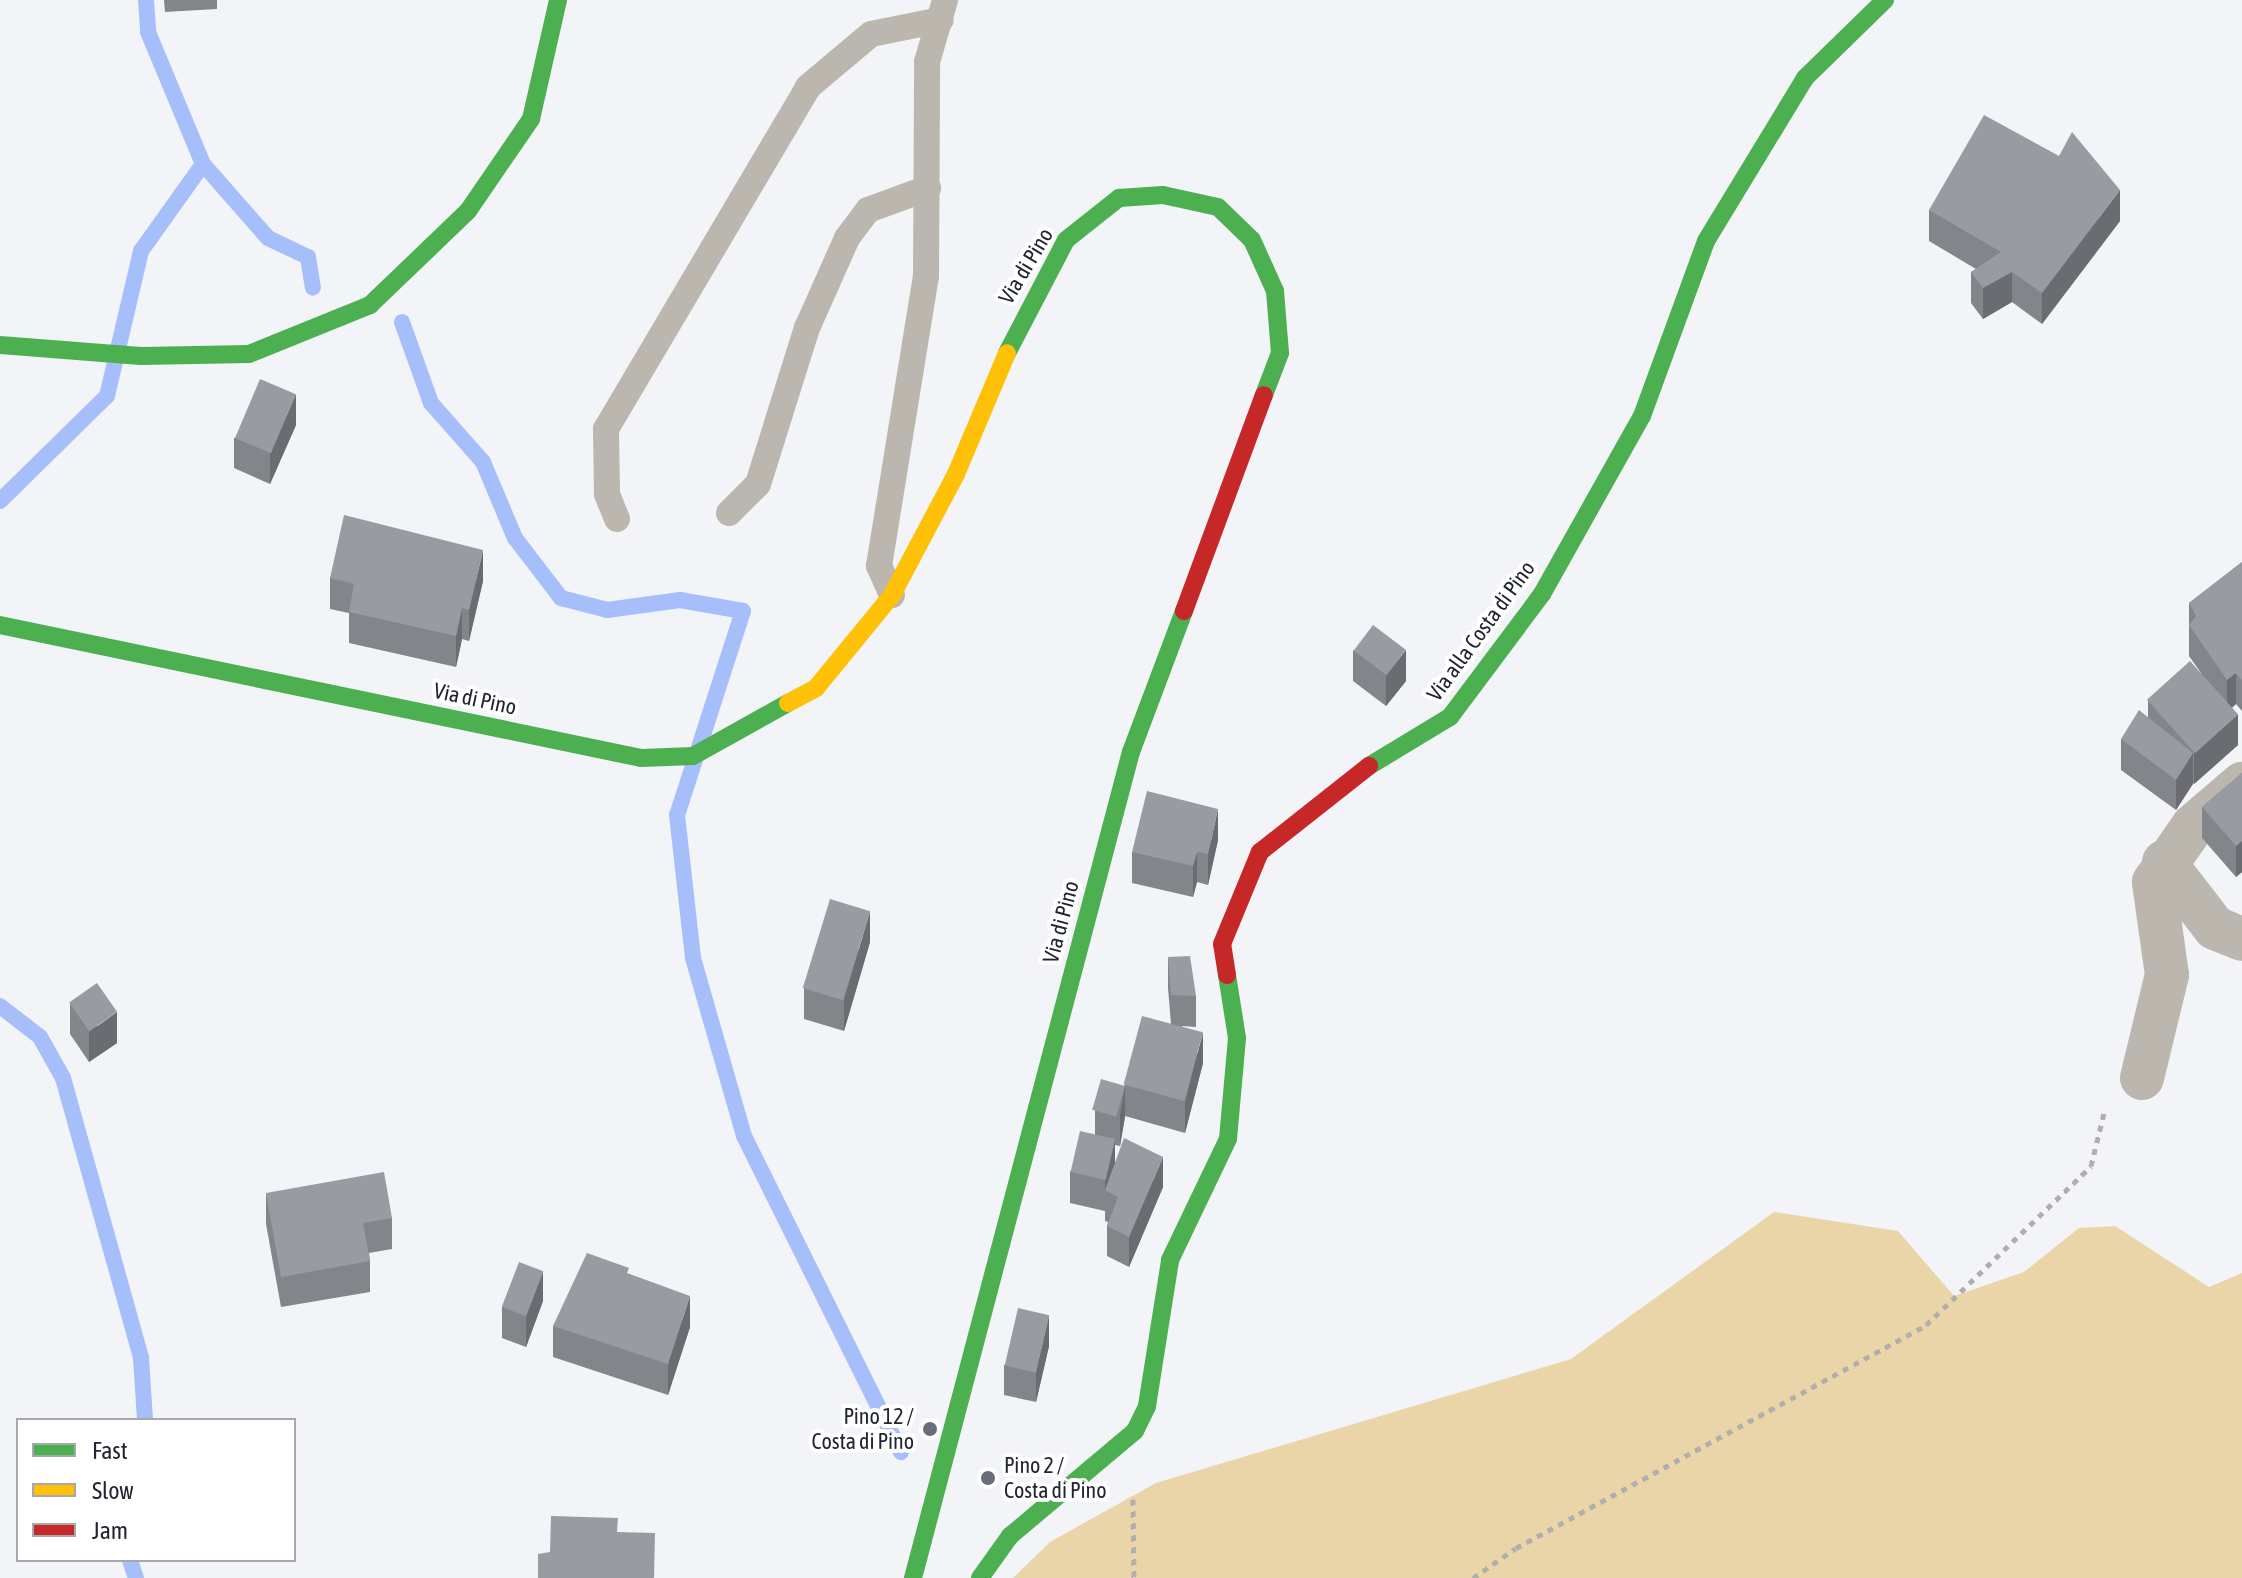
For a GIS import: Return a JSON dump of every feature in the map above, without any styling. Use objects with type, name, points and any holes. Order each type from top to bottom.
[{"type":"street","points":[[0,345],[141,356],[249,354],[370,305],[468,211],[531,119],[558,0]]},
{"type":"street","name":"Via alla Costa di Pino","points":[[980,1578],[1010,1536],[1135,1431],[1147,1406],[1170,1260],[1228,1139],[1237,1038],[1222,944],[1260,852],[1330,790],[1450,717],[1542,594],[1642,416],[1706,241],[1805,78],[1885,0]]},
{"type":"street","name":"Via di Pino","points":[[0,625],[641,758],[693,756],[765,722],[816,688],[892,595],[956,474],[1028,302],[1066,240],[1119,198],[1163,195],[1218,207],[1252,240],[1275,291],[1280,353],[1131,752],[913,1578]]},
{"type":"street","points":[[2125,1087],[2167,975],[2154,882],[2164,862],[2242,784]]},
{"type":"street","points":[[2164,862],[2215,928],[2242,939]]},
{"type":"lane","points":[[892,595],[879,566],[926,277],[927,62],[943,10]]},
{"type":"lane","points":[[617,519],[607,494],[606,429],[808,87],[871,34],[943,10]]},
{"type":"lane","points":[[729,513],[758,484],[807,328],[847,238],[868,210],[928,188]]},
{"type":"path","points":[[1473,1578],[1926,1325],[2091,1166],[2125,1087]]},
{"type":"shaded area","points":[[1774,1212],[1898,1231],[1954,1296],[2024,1272],[2079,1228],[2115,1226],[2209,1287],[2242,1273],[2242,1578],[1013,1578],[1050,1542],[1156,1483],[1571,1359]]},
{"type":"building","points":[[1984,115],[2059,156],[2072,132],[2120,190],[2042,293],[2012,272],[1983,288],[1971,272],[2001,252],[1929,210]]},
{"type":"building","points":[[260,379],[296,394],[271,453],[235,438]]},
{"type":"building","points":[[344,515],[483,550],[469,610],[462,608],[456,636],[349,612],[354,584],[330,578]]},
{"type":"building","points":[[2242,562],[2242,680],[2236,673],[2227,680],[2189,625],[2196,616],[2189,603]]},
{"type":"building","points":[[1373,625],[1406,650],[1386,675],[1354,651]]},
{"type":"building","points":[[2190,661],[2238,715],[2195,753],[2147,700]]},
{"type":"building","points":[[2139,710],[2193,753],[2176,780],[2121,739]]},
{"type":"building","points":[[2242,773],[2242,841],[2236,846],[2202,807]]},
{"type":"building","points":[[1147,791],[1218,809],[1208,854],[1197,852],[1193,866],[1132,852]]},
{"type":"building","points":[[830,899],[870,911],[843,1000],[803,988]]},
{"type":"building","points":[[1190,956],[1196,996],[1171,995],[1168,957]]},
{"type":"building","points":[[97,983],[117,1012],[89,1031],[69,1003]]},
{"type":"building","points":[[1142,1016],[1203,1032],[1184,1101],[1124,1085]]},
{"type":"building","points":[[1101,1079],[1125,1086],[1116,1117],[1092,1110]]},
{"type":"building","points":[[1080,1131],[1115,1139],[1106,1180],[1071,1172]]},
{"type":"building","points":[[1124,1138],[1163,1157],[1129,1237],[1107,1226],[1118,1197],[1105,1190]]},
{"type":"building","points":[[384,1172],[392,1218],[363,1223],[370,1261],[281,1277],[266,1193]]},
{"type":"building","points":[[587,1253],[629,1268],[627,1273],[690,1296],[668,1364],[553,1326]]},
{"type":"building","points":[[519,1262],[543,1271],[526,1316],[502,1307]]},
{"type":"building","points":[[1018,1308],[1049,1315],[1036,1373],[1005,1365]]},
{"type":"building","points":[[551,1516],[618,1518],[617,1532],[655,1533],[654,1578],[538,1578],[538,1554],[550,1552]]},
{"type":"waterway","points":[[146,0],[148,32],[203,164],[268,238],[308,257],[313,288]]},
{"type":"waterway","points":[[0,501],[107,396],[141,251],[203,164]]},
{"type":"waterway","points":[[402,322],[431,403],[483,462],[515,538],[561,598],[607,610],[680,600],[743,611],[677,815],[693,958],[744,1136],[901,1452]]},
{"type":"waterway","points":[[0,1006],[40,1037],[63,1078],[141,1358],[145,1418]]},
{"type":"waterway","points":[[131,1562],[136,1578]]},
{"type":"traffic: fast","points":[[0,345],[141,356],[249,354],[370,305],[468,211],[531,119],[558,0]]},
{"type":"traffic: fast","points":[[1369,766],[1450,717],[1542,594],[1642,416],[1706,241],[1805,78],[1885,0]]},
{"type":"traffic: fast","points":[[1007,353],[1066,240],[1119,198],[1163,195],[1218,207],[1252,240],[1275,291],[1280,353],[1264,395]]},
{"type":"traffic: fast","points":[[913,1578],[1131,752],[1184,611]]},
{"type":"traffic: fast","points":[[0,625],[641,758],[693,756],[788,703]]},
{"type":"traffic: fast","points":[[980,1578],[1010,1536],[1135,1431],[1147,1406],[1170,1260],[1228,1139],[1237,1038],[1227,975]]},
{"type":"traffic: slow","points":[[788,703],[816,688],[892,595],[956,474],[1007,353]]},
{"type":"traffic: jam","points":[[1184,611],[1264,395]]},
{"type":"traffic: jam","points":[[1227,975],[1222,944],[1260,852],[1369,766]]},
{"type":"place","name":"Pino 12 / Costa di Pino","points":[[930,1429]]},
{"type":"place","name":"Pino 2 / Costa di Pino","points":[[988,1478]]}]
